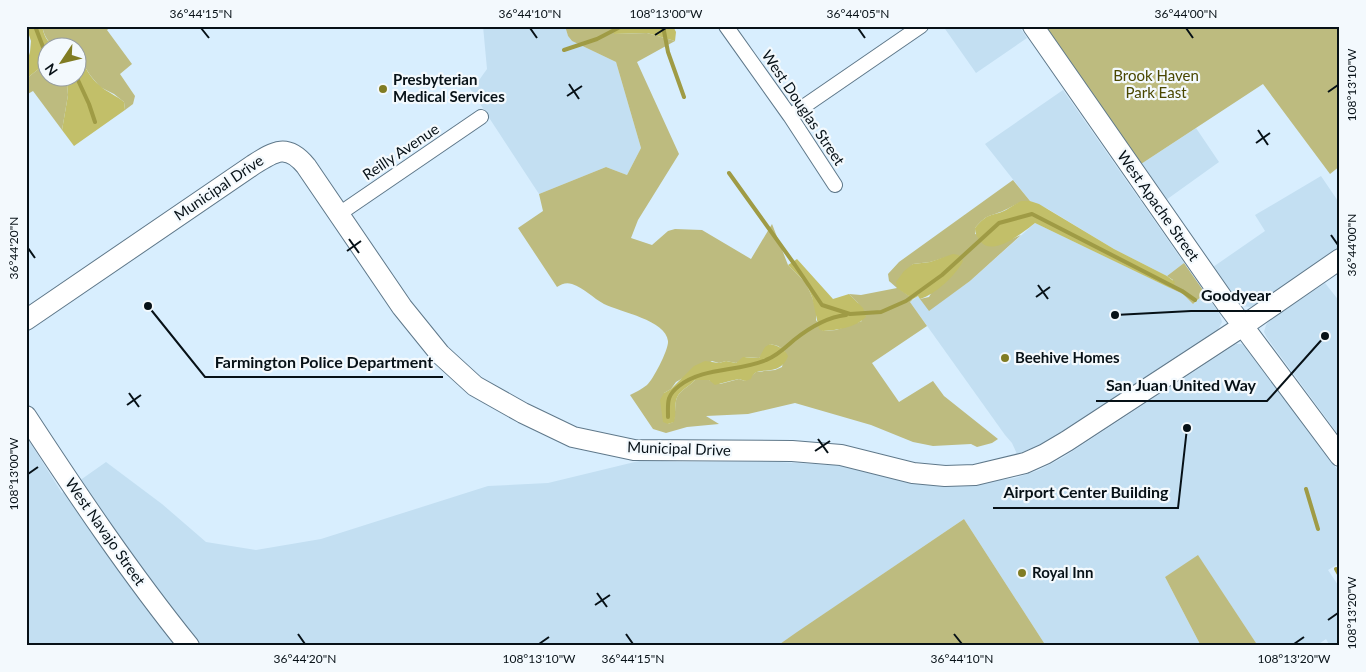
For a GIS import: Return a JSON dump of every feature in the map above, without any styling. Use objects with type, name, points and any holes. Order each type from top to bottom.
[{"type":"main road","name":"West Apache Street","points":[[1033,26],[1243,326],[1340,456]]},
{"type":"main road","name":"Municipal Drive","points":[[26,320],[253,165],[276,152],[286,151],[293,153],[299,158],[402,307],[440,354],[475,386],[523,414],[573,436],[634,450],[792,451],[841,455],[913,472],[945,476],[975,475],[1024,463],[1045,454],[1243,326],[1340,259]]},
{"type":"main road","name":"West Navajo Street","points":[[26,416],[141,583],[189,646]]},
{"type":"street","name":"West Douglas Street","points":[[726,26],[790,116],[835,185]]},
{"type":"street","points":[[790,116],[921,26]]},
{"type":"street","name":"Reilly Avenue","points":[[339,214],[481,117]]},
{"type":"shaded area","points":[[26,26],[42,26],[46,38],[38,38],[38,69],[26,79],[26,65],[31,41]]},
{"type":"shaded area","points":[[483,26],[565,26],[568,36],[572,41],[616,62],[641,148],[627,175],[606,167],[539,194],[467,84],[471,86],[477,83],[487,69]]},
{"type":"shaded area","points":[[614,26],[673,26],[676,32],[675,41],[647,33],[614,34]]},
{"type":"shaded area","points":[[943,26],[1019,26],[1027,38],[976,73]]},
{"type":"shaded area","points":[[88,73],[96,83],[124,102],[125,110],[74,146],[62,130],[68,95],[67,88],[88,88]]},
{"type":"shaded area","points":[[1063,90],[1184,263],[1167,276],[1114,249],[1048,209],[1030,201],[985,144]]},
{"type":"shaded area","points":[[1196,128],[1219,162],[1166,200],[1141,164]]},
{"type":"shaded area","points":[[1321,176],[1340,204],[1340,248],[1254,306],[1242,306],[1213,267],[1265,231],[1255,215]]},
{"type":"shaded area","points":[[1021,201],[1039,204],[1114,249],[1167,276],[1175,282],[1173,287],[1170,288],[1035,223],[1001,245],[986,246],[981,242],[975,230],[979,223],[987,217],[1006,210]]},
{"type":"shaded area","points":[[1035,223],[1183,294],[1193,304],[1205,293],[1219,313],[1222,322],[1218,330],[1057,435],[1038,446],[1017,454],[1012,443],[910,302],[918,296],[929,310],[970,281]]},
{"type":"shaded area","points":[[953,254],[959,255],[963,261],[960,266],[939,289],[926,297],[920,299],[918,296],[913,299],[897,288],[896,282],[904,271],[913,264],[930,262]]},
{"type":"shaded area","points":[[797,259],[833,299],[849,294],[863,308],[866,317],[857,324],[846,328],[823,331],[819,329],[812,297],[806,283],[788,265]]},
{"type":"shaded area","points":[[1325,283],[1340,302],[1340,437],[1264,332],[1269,321]]},
{"type":"shaded area","points":[[770,344],[785,351],[788,356],[779,367],[773,370],[757,372],[753,374],[751,379],[745,381],[739,379],[715,385],[709,380],[695,380],[677,397],[674,422],[668,424],[663,422],[660,400],[664,393],[671,389],[694,366],[705,361],[736,363],[743,357],[759,358],[765,347]]},
{"type":"shaded area","points":[[1236,344],[1242,344],[1250,351],[1340,473],[1340,563],[1328,570],[1340,588],[1340,646],[1330,646],[1326,639],[1316,646],[1258,646],[1198,556],[1165,577],[1201,646],[1046,646],[964,519],[777,646],[26,646],[26,436],[62,493],[106,462],[162,504],[206,542],[256,550],[321,539],[488,486],[548,483],[643,460],[779,462],[851,466],[963,485],[1015,478],[1039,470],[1062,458]]},
{"type":"green space","points":[[42,26],[112,26],[107,30],[132,64],[120,74],[135,96],[133,104],[125,110],[124,102],[100,87],[90,75],[88,72],[88,38],[46,38]]},
{"type":"green space","points":[[565,26],[614,26],[614,34],[647,33],[675,41],[637,62],[679,154],[638,220],[631,238],[652,245],[668,231],[675,229],[702,230],[751,259],[772,224],[788,265],[806,283],[816,309],[816,320],[823,331],[836,330],[862,321],[858,303],[849,294],[861,295],[897,288],[889,281],[888,274],[899,262],[1013,180],[1030,201],[1020,202],[987,217],[975,228],[975,234],[1007,241],[1021,235],[970,281],[929,311],[920,299],[929,297],[953,255],[930,262],[913,264],[897,287],[913,299],[910,302],[927,326],[872,363],[899,402],[933,381],[944,396],[998,439],[992,443],[977,447],[971,444],[933,446],[913,442],[871,425],[795,403],[748,414],[706,416],[719,424],[687,427],[666,433],[653,429],[630,395],[647,385],[657,371],[668,345],[665,334],[651,322],[604,304],[570,283],[557,287],[518,228],[543,211],[539,194],[606,167],[627,175],[641,148],[616,62],[572,41],[568,36]],"holes":[[[770,344],[778,346],[785,351],[782,367],[775,370],[756,372],[745,381],[739,379],[720,384],[709,380],[695,380],[677,397],[674,419],[673,422],[668,424],[664,393],[671,389],[676,382],[712,361],[736,363],[746,357],[759,358]]]},
{"type":"green space","name":"Brook Haven Park East","points":[[1045,26],[1340,26],[1340,166],[1330,174],[1263,84],[1141,164]]},
{"type":"green space","points":[[38,69],[38,88],[67,88],[68,95],[62,130],[33,91],[26,95],[26,79]]},
{"type":"green space","points":[[1184,263],[1205,293],[1193,304],[1183,294],[1170,288],[1173,287],[1173,280],[1167,276]]},
{"type":"green space","points":[[964,519],[1046,646],[777,646],[797,632]]},
{"type":"green space","points":[[1198,555],[1258,646],[1201,646],[1165,577]]},
{"type":"waterway","points":[[35,26],[40,38]]},
{"type":"waterway","points":[[564,50],[597,39],[622,26]]},
{"type":"waterway","points":[[663,26],[668,52],[684,97]]},
{"type":"waterway","points":[[82,88],[95,122]]},
{"type":"waterway","points":[[729,173],[822,305],[850,314],[881,312],[906,301],[942,275],[999,223],[1032,214],[1182,291],[1195,300]]},
{"type":"waterway","points":[[668,417],[668,404],[672,393],[688,380],[766,360],[778,354],[812,327],[832,318],[846,315]]},
{"type":"waterway","points":[[1306,489],[1318,529]]},
{"type":"waterway","points":[[1336,569],[1340,576]]},
{"type":"place","name":"Presbyterian Medical Services","points":[[383,89]]},
{"type":"place","name":"Farmington Police Department","points":[[148,306]]},
{"type":"place","name":"Goodyear","points":[[1115,315]]},
{"type":"place","name":"San Juan United Way","points":[[1325,336]]},
{"type":"place","name":"Beehive Homes","points":[[1005,358]]},
{"type":"place","name":"Airport Center Building","points":[[1187,428]]},
{"type":"place","name":"Royal Inn","points":[[1022,573]]}]
